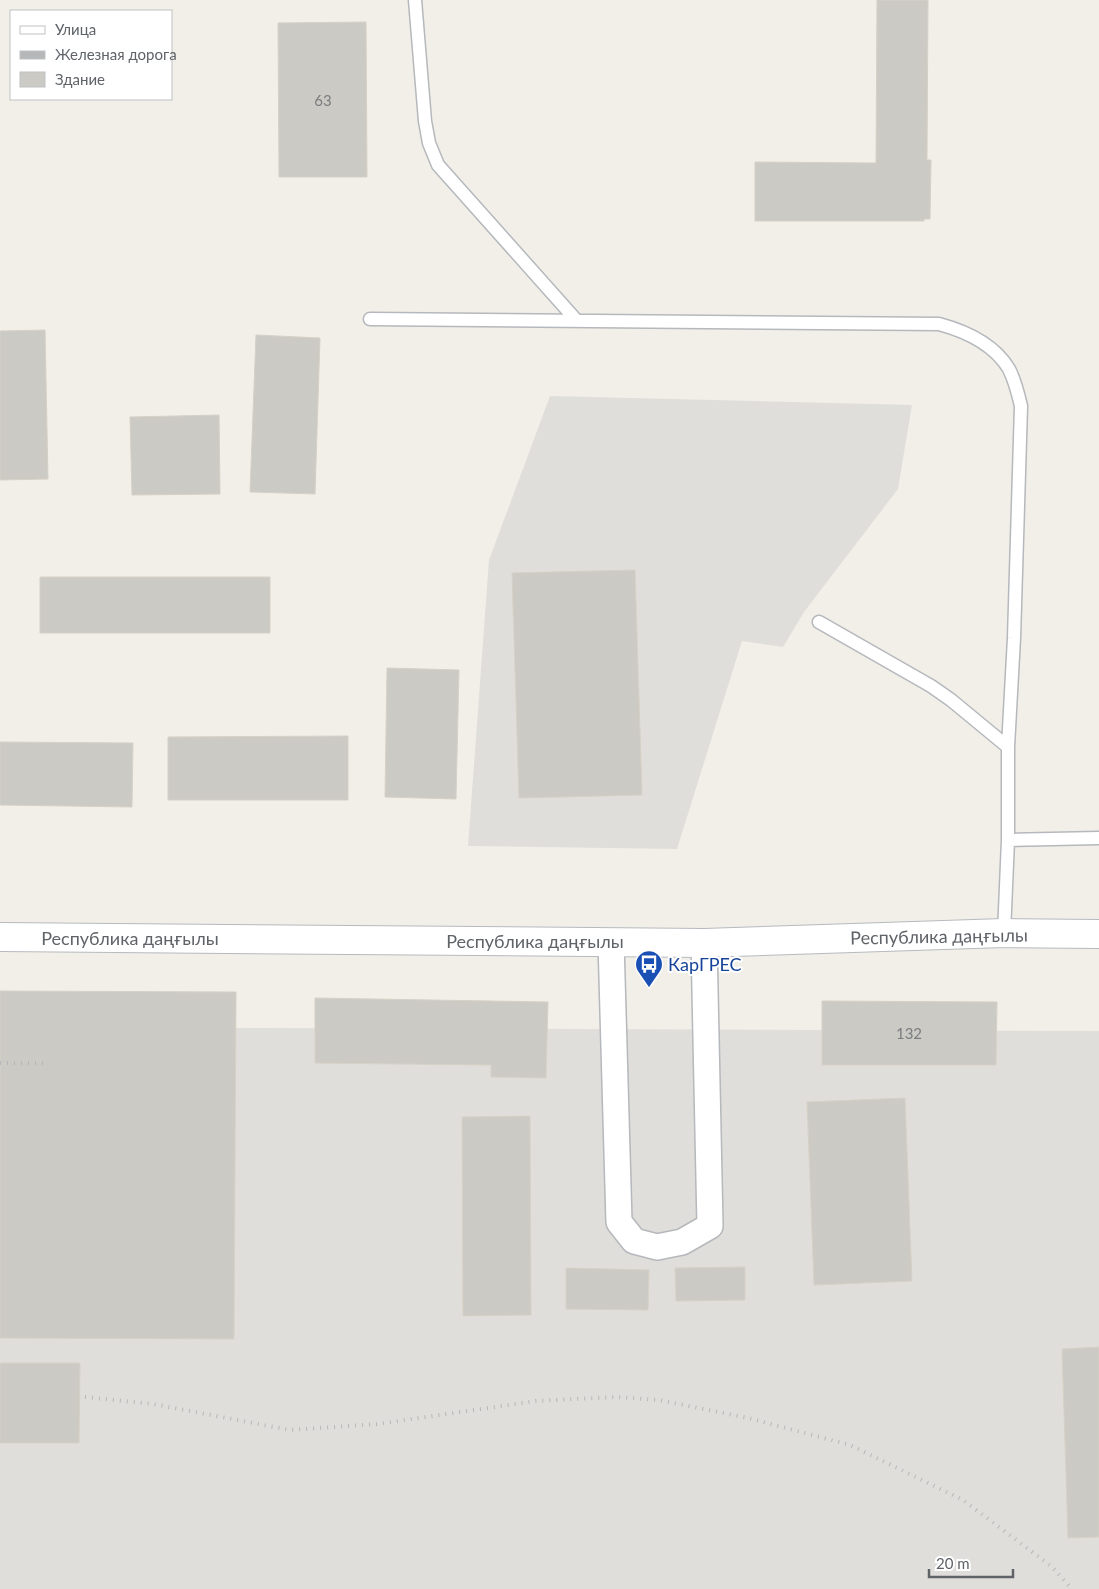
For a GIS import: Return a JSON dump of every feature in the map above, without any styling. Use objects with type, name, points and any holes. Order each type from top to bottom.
[{"type":"main road","name":"Республика даңғылы","points":[[0,937],[704,943],[1004,933],[1099,934]]},
{"type":"street","points":[[610,942],[619,1222],[634,1241],[657,1247],[682,1242],[710,1226],[704,943]]},
{"type":"lane","points":[[415,0],[429,143],[438,165],[576,321]]},
{"type":"lane","points":[[370,319],[939,324],[957,328],[978,339],[995,353],[1008,368],[1015,383],[1021,406],[1014,629],[1008,747],[1008,840],[1004,933]]},
{"type":"lane","points":[[819,622],[931,686],[1008,747]]},
{"type":"lane","points":[[1008,840],[1099,838]]},
{"type":"shaded area","points":[[550,396],[912,405],[898,489],[804,612],[783,647],[742,641],[677,849],[468,846],[489,560]]},
{"type":"shaded area","points":[[0,1027],[1099,1031],[1099,1589],[0,1589]]},
{"type":"building","points":[[877,0],[928,0],[927,160],[931,160],[930,219],[924,219],[924,221],[755,221],[755,162],[876,163]]},
{"type":"building","points":[[366,22],[367,177],[279,177],[278,23]]},
{"type":"building","points":[[45,330],[48,479],[0,480],[0,331]]},
{"type":"building","points":[[256,335],[320,338],[315,494],[250,492]]},
{"type":"building","points":[[219,415],[220,494],[132,495],[130,417]]},
{"type":"building","points":[[635,570],[642,795],[519,798],[512,573]]},
{"type":"building","points":[[40,577],[270,577],[270,633],[40,633]]},
{"type":"building","points":[[387,668],[459,670],[456,799],[385,797]]},
{"type":"building","points":[[348,736],[348,800],[168,800],[168,737]]},
{"type":"building","points":[[0,742],[133,743],[132,807],[0,805]]},
{"type":"building","points":[[0,991],[236,992],[234,1339],[0,1338]]},
{"type":"building","points":[[315,998],[548,1002],[546,1078],[491,1077],[491,1065],[315,1063]]},
{"type":"building","points":[[822,1001],[997,1002],[996,1065],[822,1065]]},
{"type":"building","points":[[905,1098],[912,1281],[814,1285],[807,1102]]},
{"type":"building","points":[[530,1116],[531,1315],[463,1316],[462,1117]]},
{"type":"building","points":[[745,1267],[745,1300],[676,1301],[675,1268]]},
{"type":"building","points":[[566,1268],[649,1270],[648,1310],[566,1309]]},
{"type":"building","points":[[1099,1347],[1099,1537],[1068,1538],[1062,1349]]},
{"type":"building","points":[[0,1363],[80,1363],[79,1443],[0,1443]]},
{"type":"railway","points":[[0,1063],[43,1063]]},
{"type":"railway","points":[[85,1397],[153,1404],[290,1430],[378,1424],[536,1401],[615,1397],[659,1400],[748,1418],[850,1445],[963,1500],[1051,1566],[1072,1589]]},
{"type":"place","name":"КарГРЕС","points":[[649,988]]}]
